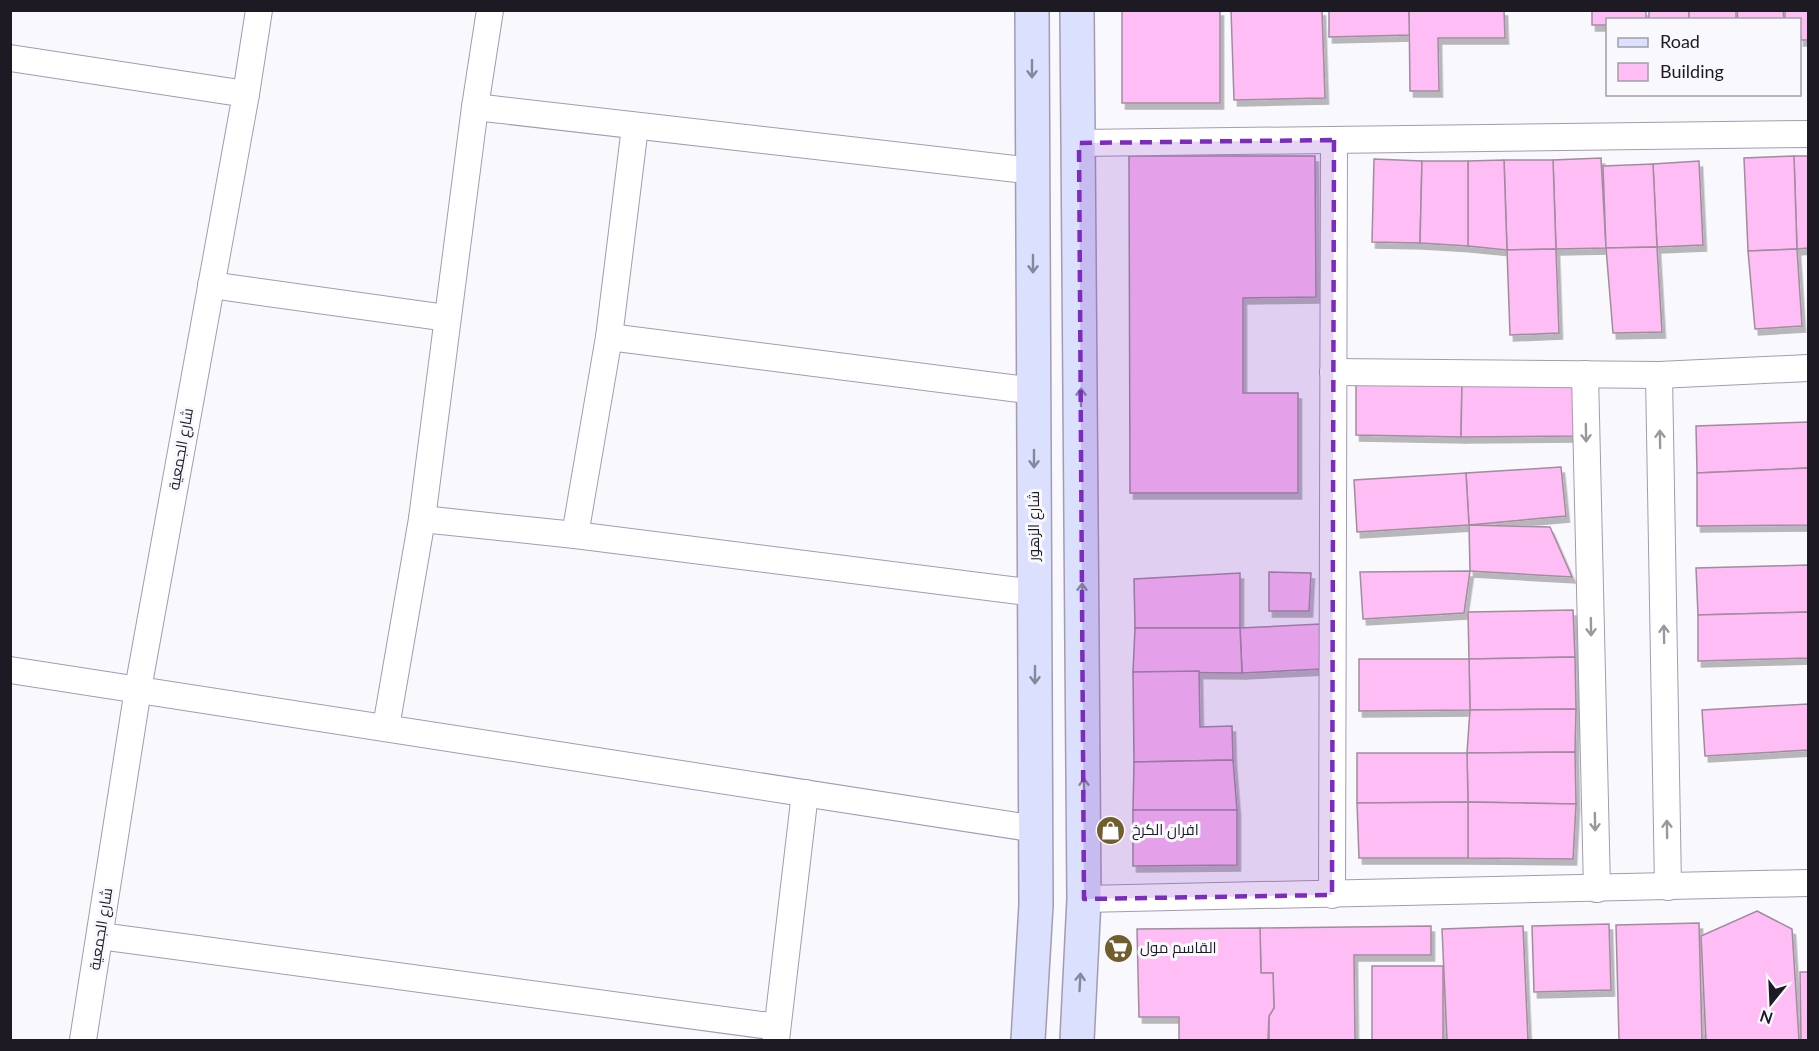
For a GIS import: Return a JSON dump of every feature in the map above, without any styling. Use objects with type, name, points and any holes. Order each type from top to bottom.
[{"type":"main road","name":"شارع الزهور","points":[[1028,1041],[1036,904],[1032,10]]},
{"type":"main road","points":[[1077,10],[1084,899],[1077,1041]]},
{"type":"main road","points":[[1035,632],[1082,634]]},
{"type":"street","name":"شارع الجمعية","points":[[83,1041],[138,689],[246,94],[259,10]]},
{"type":"street","points":[[386,727],[422,519],[475,108],[490,10]]},
{"type":"street","points":[[10,58],[246,94]]},
{"type":"street","points":[[475,108],[1033,171]]},
{"type":"street","points":[[575,535],[609,337],[635,126]]},
{"type":"street","points":[[1079,143],[1809,134]]},
{"type":"street","points":[[1332,895],[1334,140]]},
{"type":"street","points":[[211,285],[447,318]]},
{"type":"street","points":[[609,337],[1034,391]]},
{"type":"street","points":[[1333,372],[1659,375],[1809,368]]},
{"type":"street","points":[[1585,374],[1597,889]]},
{"type":"street","points":[[1659,375],[1668,887]]},
{"type":"street","points":[[422,519],[575,535],[1035,593]]},
{"type":"street","points":[[10,670],[1036,829]]},
{"type":"street","points":[[99,936],[776,1034],[806,793]]},
{"type":"street","points":[[1084,899],[1809,883]]},
{"type":"highlighted area","points":[[1334,140],[1332,895],[1084,899],[1079,143]]},
{"type":"building","points":[[1122,10],[1220,10],[1220,103],[1122,103]]},
{"type":"building","points":[[1231,10],[1322,10],[1325,98],[1234,100]]},
{"type":"building","points":[[1329,10],[1409,10],[1410,35],[1329,37]]},
{"type":"building","points":[[1409,10],[1504,10],[1505,38],[1438,38],[1439,91],[1410,91]]},
{"type":"building","points":[[1592,10],[1646,10],[1646,18],[1606,18],[1606,25],[1592,25]]},
{"type":"building","points":[[1649,10],[1689,10],[1689,18],[1649,18]]},
{"type":"building","points":[[1689,10],[1736,10],[1736,18],[1689,18]]},
{"type":"building","points":[[1737,10],[1783,10],[1784,18],[1738,18]]},
{"type":"building","points":[[1785,10],[1808,10],[1808,40],[1801,40],[1801,18],[1785,18]]},
{"type":"building","points":[[1129,156],[1315,156],[1316,297],[1243,298],[1243,393],[1298,393],[1298,493],[1130,493]]},
{"type":"building","points":[[1794,156],[1808,156],[1808,248],[1797,249]]},
{"type":"building","points":[[1794,156],[1797,249],[1748,251],[1744,158]]},
{"type":"building","points":[[1601,158],[1606,248],[1556,249],[1553,160]]},
{"type":"building","points":[[1374,159],[1422,161],[1420,243],[1372,242]]},
{"type":"building","points":[[1504,160],[1553,160],[1556,249],[1507,250]]},
{"type":"building","points":[[1504,160],[1507,250],[1468,246],[1468,161]]},
{"type":"building","points":[[1422,161],[1468,161],[1468,246],[1420,243]]},
{"type":"building","points":[[1699,161],[1703,245],[1657,247],[1653,164]]},
{"type":"building","points":[[1653,164],[1657,247],[1606,248],[1603,166]]},
{"type":"building","points":[[1657,247],[1662,332],[1613,333],[1606,248]]},
{"type":"building","points":[[1556,249],[1559,333],[1510,335],[1507,250]]},
{"type":"building","points":[[1797,249],[1802,326],[1755,329],[1748,251]]},
{"type":"building","points":[[1356,380],[1462,382],[1461,437],[1356,435]]},
{"type":"building","points":[[1462,382],[1575,383],[1575,436],[1461,437]]},
{"type":"building","points":[[1808,422],[1808,468],[1697,473],[1696,426]]},
{"type":"building","points":[[1561,467],[1566,516],[1469,525],[1466,473]]},
{"type":"building","points":[[1808,468],[1808,525],[1697,526],[1697,473]]},
{"type":"building","points":[[1466,473],[1469,525],[1357,532],[1354,480]]},
{"type":"building","points":[[1469,525],[1550,527],[1572,577],[1470,571]]},
{"type":"building","points":[[1808,565],[1808,612],[1698,615],[1696,568]]},
{"type":"building","points":[[1470,571],[1464,613],[1363,619],[1360,572]]},
{"type":"building","points":[[1269,572],[1311,573],[1309,611],[1269,611]]},
{"type":"building","points":[[1240,573],[1240,628],[1135,628],[1134,579]]},
{"type":"building","points":[[1573,610],[1575,657],[1469,659],[1468,612]]},
{"type":"building","points":[[1808,612],[1808,658],[1698,661],[1698,615]]},
{"type":"building","points":[[1320,624],[1322,669],[1242,673],[1240,628]]},
{"type":"building","points":[[1135,628],[1240,628],[1242,673],[1133,672]]},
{"type":"building","points":[[1575,657],[1576,709],[1470,710],[1469,659]]},
{"type":"building","points":[[1359,659],[1469,659],[1470,710],[1359,711]]},
{"type":"building","points":[[1199,671],[1200,727],[1232,726],[1233,760],[1134,762],[1133,672]]},
{"type":"building","points":[[1808,704],[1808,750],[1705,756],[1702,710]]},
{"type":"building","points":[[1576,709],[1575,752],[1467,753],[1470,710]]},
{"type":"building","points":[[1575,752],[1576,804],[1468,802],[1467,753]]},
{"type":"building","points":[[1357,753],[1467,753],[1468,802],[1357,803]]},
{"type":"building","points":[[1233,760],[1237,810],[1133,810],[1134,762]]},
{"type":"building","points":[[1468,802],[1576,804],[1573,859],[1468,858]]},
{"type":"building","points":[[1468,802],[1468,858],[1359,858],[1357,803]]},
{"type":"building","points":[[1133,810],[1237,810],[1237,865],[1133,866]]},
{"type":"building","points":[[1757,911],[1792,929],[1799,1040],[1706,1040],[1701,936]]},
{"type":"building","points":[[1699,923],[1702,1040],[1619,1040],[1616,925]]},
{"type":"building","points":[[1609,924],[1611,990],[1534,992],[1532,926]]},
{"type":"building","points":[[1431,926],[1431,955],[1354,955],[1355,1040],[1269,1040],[1269,1016],[1274,1008],[1273,973],[1261,973],[1260,928]]},
{"type":"building","points":[[1523,926],[1528,1040],[1447,1040],[1442,929]]},
{"type":"building","points":[[1260,928],[1261,973],[1273,973],[1274,1008],[1269,1016],[1268,1040],[1179,1040],[1179,1017],[1139,1017],[1137,929]]},
{"type":"building","points":[[1372,966],[1443,966],[1443,1040],[1372,1040]]},
{"type":"building","points":[[1800,972],[1808,972],[1808,1040],[1801,1040]]},
{"type":"place","name":"افران الكرخ","points":[[1111,830]]},
{"type":"place","name":"القاسم مول","points":[[1119,948]]}]
